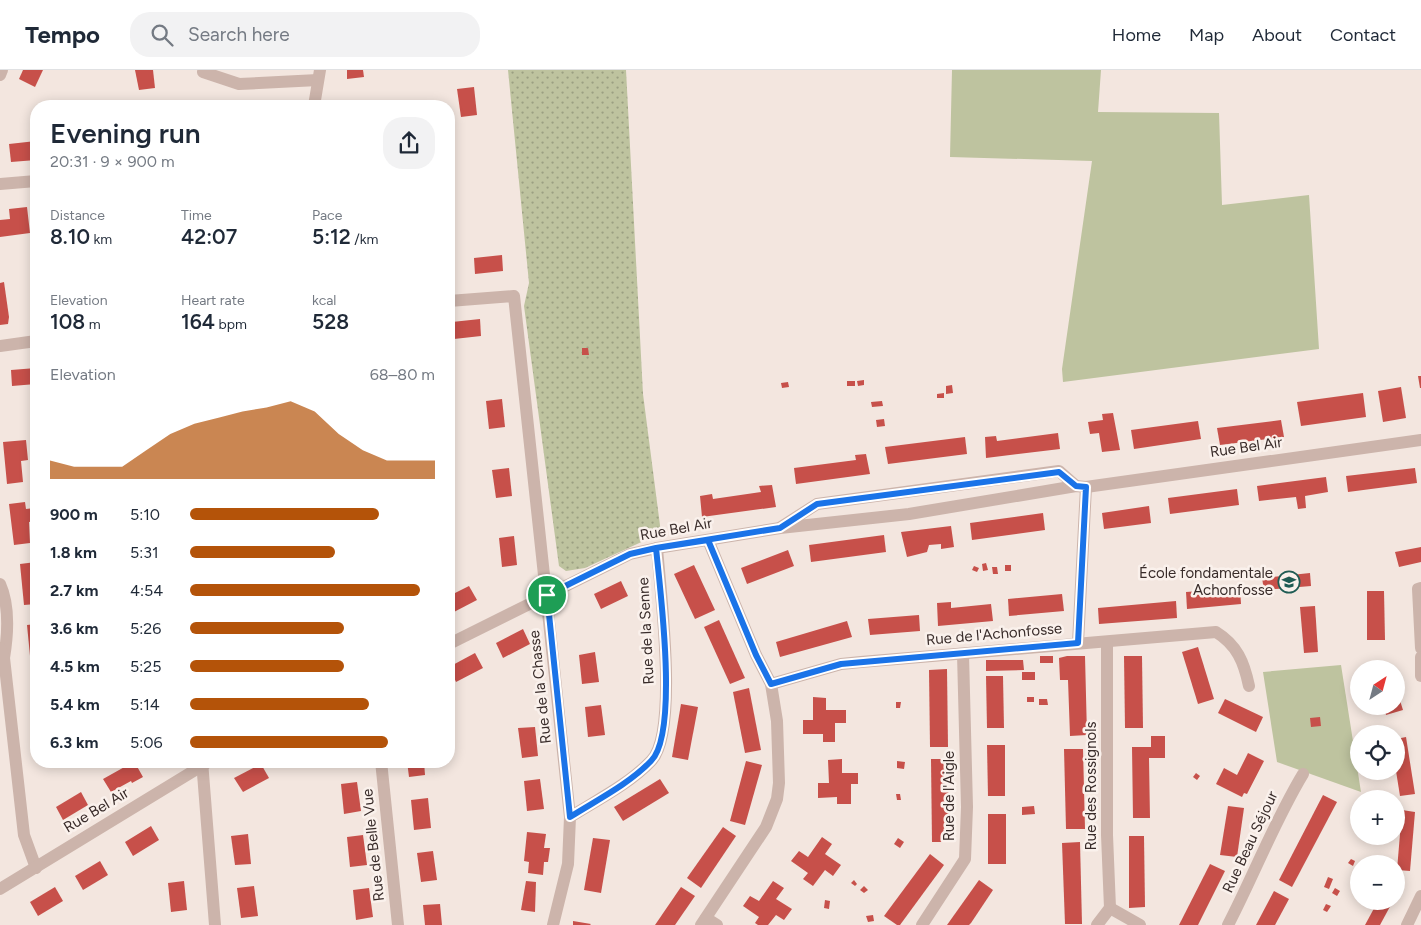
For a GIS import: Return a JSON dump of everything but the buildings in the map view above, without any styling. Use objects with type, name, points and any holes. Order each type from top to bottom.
[{"type":"street","points":[[0,74],[2,70]]},
{"type":"street","points":[[203,72],[239,84],[319,75],[315,100]]},
{"type":"street","points":[[0,184],[30,182]]},
{"type":"street","name":"Rue de la Chasse","points":[[455,301],[514,296],[570,817],[568,864],[553,925]]},
{"type":"street","points":[[0,346],[30,342]]},
{"type":"street","name":"Rue Bel Air","points":[[455,641],[630,554],[656,548],[780,528],[909,514],[1081,487],[1421,440]]},
{"type":"street","name":"Rue Bel Air","points":[[780,528],[817,504],[1059,472],[1081,487]]},
{"type":"street","points":[[1078,643],[1081,487]]},
{"type":"street","points":[[708,540],[756,655],[771,684],[779,760],[777,799],[766,827],[708,923]]},
{"type":"street","name":"Rue de la Senne","points":[[570,817],[627,780],[653,760],[664,730],[667,666],[656,548]]},
{"type":"street","points":[[0,584],[3,591],[8,630],[2,653],[24,834],[36,868]]},
{"type":"street","points":[[1421,588],[1418,589],[1421,648]]},
{"type":"street","name":"Rue de l'Achonfosse","points":[[771,684],[841,664],[1216,632],[1227,639],[1238,651],[1249,686]]},
{"type":"street","name":"Rue des Rossignols","points":[[1107,642],[1107,835],[1110,908]]},
{"type":"street","name":"Rue de l'Aigle","points":[[922,925],[965,859],[967,806],[963,654]]},
{"type":"street","points":[[1421,657],[1421,676]]},
{"type":"street","name":"Rue Bel Air","points":[[0,889],[196,768]]},
{"type":"street","points":[[204,768],[216,925]]},
{"type":"street","name":"Rue de Belle Vue","points":[[382,768],[398,925]]},
{"type":"street","name":"Rue Beau Séjour","points":[[1228,925],[1251,880],[1281,811],[1303,774]]},
{"type":"street","points":[[1406,925],[1421,896]]},
{"type":"street","points":[[1097,925],[1110,908],[1140,925]]},
{"type":"green space","points":[[508,70],[626,70],[643,394],[661,533],[585,568],[566,571],[559,566],[524,306],[529,283]]},
{"type":"green space","points":[[952,70],[1101,70],[1098,112],[1219,113],[1222,205],[1309,195],[1319,349],[1063,382],[1062,369],[1092,161],[950,157]]},
{"type":"green space","points":[[1341,665],[1350,725],[1350,780],[1359,780],[1361,790],[1355,790],[1277,762],[1263,672]]},
{"type":"place","name":"École fondamentale Achonfosse","points":[[1289,582]]},
{"type":"route","points":[[547,595],[570,817],[627,780],[653,760],[664,730],[667,666],[656,548],[708,540],[756,655],[771,684],[841,664],[1078,643],[1086,487],[1076,486],[1059,472],[817,504],[780,528],[656,548],[630,554],[547,595]]}]
